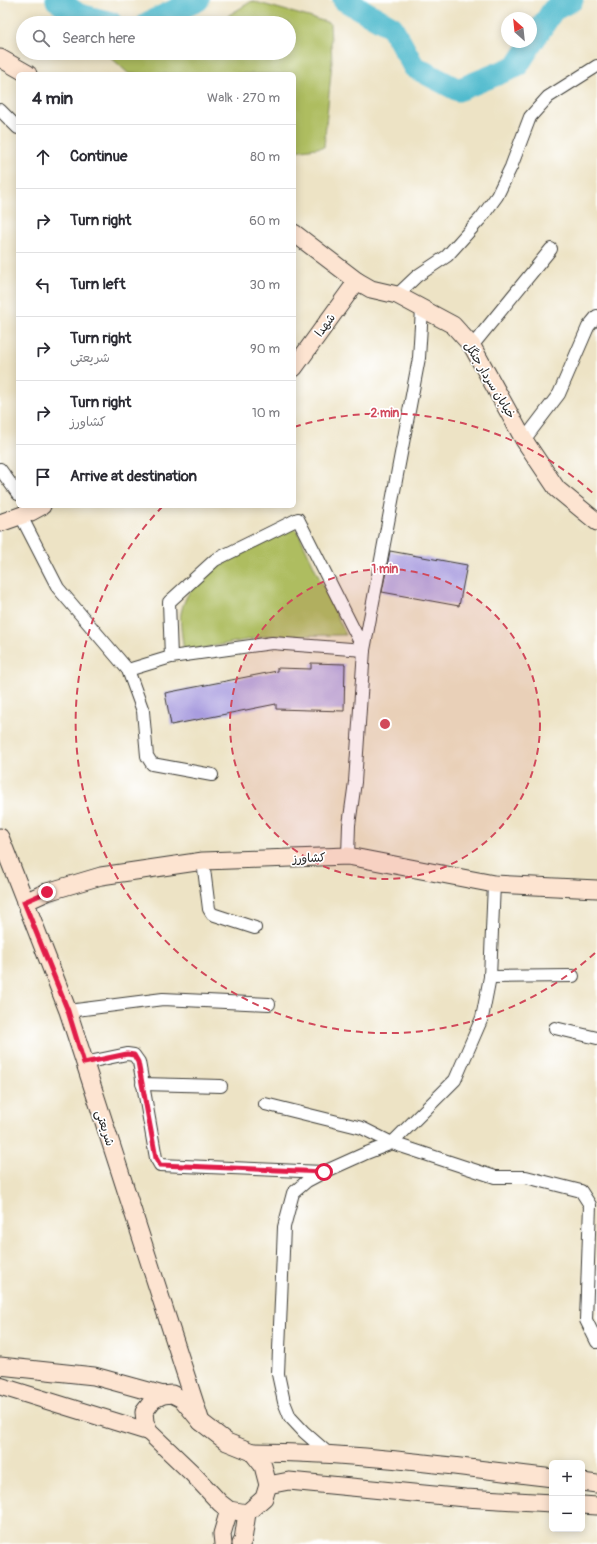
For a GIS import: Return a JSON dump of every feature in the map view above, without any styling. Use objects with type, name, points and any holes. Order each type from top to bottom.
[{"type":"street","points":[[0,58],[24,72]]},
{"type":"street","points":[[397,295],[417,276],[447,256],[481,218],[497,196],[512,167],[530,117],[548,97],[597,66]]},
{"type":"street","points":[[0,110],[16,126]]},
{"type":"street","name":"خیابان سردار جنگل","points":[[296,235],[357,281],[371,289],[397,295],[453,325],[472,346],[524,440],[557,489],[597,522]]},
{"type":"street","points":[[472,346],[551,249]]},
{"type":"street","name":"شهدا","points":[[296,365],[357,281]]},
{"type":"street","points":[[348,856],[349,825],[355,782],[364,650],[419,358],[422,309]]},
{"type":"street","points":[[524,440],[559,394],[588,327],[597,316]]},
{"type":"street","points":[[0,469],[16,491]]},
{"type":"street","points":[[0,523],[30,510],[58,588],[128,670],[143,711],[147,756],[152,764],[212,775]]},
{"type":"street","points":[[171,657],[171,610],[169,602],[215,560],[298,519],[364,650]]},
{"type":"street","points":[[128,670],[171,657],[272,643],[364,650]]},
{"type":"street","name":"شریعتی","points":[[0,836],[24,902],[68,1011],[201,1422]]},
{"type":"street","name":"کشاورز","points":[[24,902],[47,892],[101,876],[203,861],[348,856],[494,884],[597,888]]},
{"type":"street","points":[[203,861],[208,909],[212,914],[255,928]]},
{"type":"street","points":[[329,1454],[304,1432],[290,1417],[284,1402],[278,1374],[284,1227],[293,1193],[307,1181],[324,1172],[392,1143],[455,1080],[482,1018],[490,977],[494,884]]},
{"type":"street","points":[[490,977],[573,976]]},
{"type":"street","points":[[68,1011],[163,999],[269,1004]]},
{"type":"street","points":[[555,1028],[597,1038]]},
{"type":"street","points":[[84,1063],[127,1054],[134,1055],[138,1062],[156,1158],[160,1165],[324,1172]]},
{"type":"street","points":[[142,1084],[221,1086]]},
{"type":"street","points":[[265,1104],[362,1128],[392,1143],[495,1177],[526,1177],[581,1191],[590,1205],[586,1320],[597,1342]]},
{"type":"street","points":[[0,1366],[94,1376],[163,1395]]},
{"type":"street","points":[[0,1386],[148,1432],[220,1503],[229,1510],[247,1513]]},
{"type":"street","points":[[148,1432],[144,1412],[153,1400],[163,1395],[172,1394],[182,1399],[201,1422],[227,1442],[252,1452],[329,1454],[403,1460],[549,1478]]},
{"type":"street","points":[[241,1544],[243,1540],[247,1513],[264,1498],[268,1486],[263,1466],[252,1452]]},
{"type":"street","points":[[268,1486],[289,1481],[465,1498],[549,1503]]},
{"type":"street","points":[[585,1482],[597,1484]]},
{"type":"street","points":[[585,1505],[597,1506]]},
{"type":"street","points":[[223,1544],[222,1534],[229,1510]]},
{"type":"green space","points":[[252,1],[330,23],[332,62],[324,147],[296,151],[296,72],[127,72],[114,60],[296,60],[296,16],[227,16]]},
{"type":"green space","points":[[292,526],[298,532],[346,635],[267,636],[184,652],[181,613],[187,597],[197,582],[210,570],[226,559],[261,540]]},
{"type":"building","points":[[390,551],[467,565],[459,606],[382,592]]},
{"type":"building","points":[[311,663],[345,664],[344,711],[276,709],[276,704],[171,725],[165,693],[277,671],[277,668],[311,669]]},
{"type":"waterway","points":[[57,0],[79,15],[83,16]]},
{"type":"waterway","points":[[163,16],[198,0]]},
{"type":"waterway","points":[[344,0],[392,27],[414,67],[458,90],[517,66],[553,10],[572,0]]},
{"type":"route","points":[[47,892],[24,902],[68,1011],[84,1063],[127,1054],[134,1055],[138,1062],[156,1158],[160,1165],[324,1172]]}]
